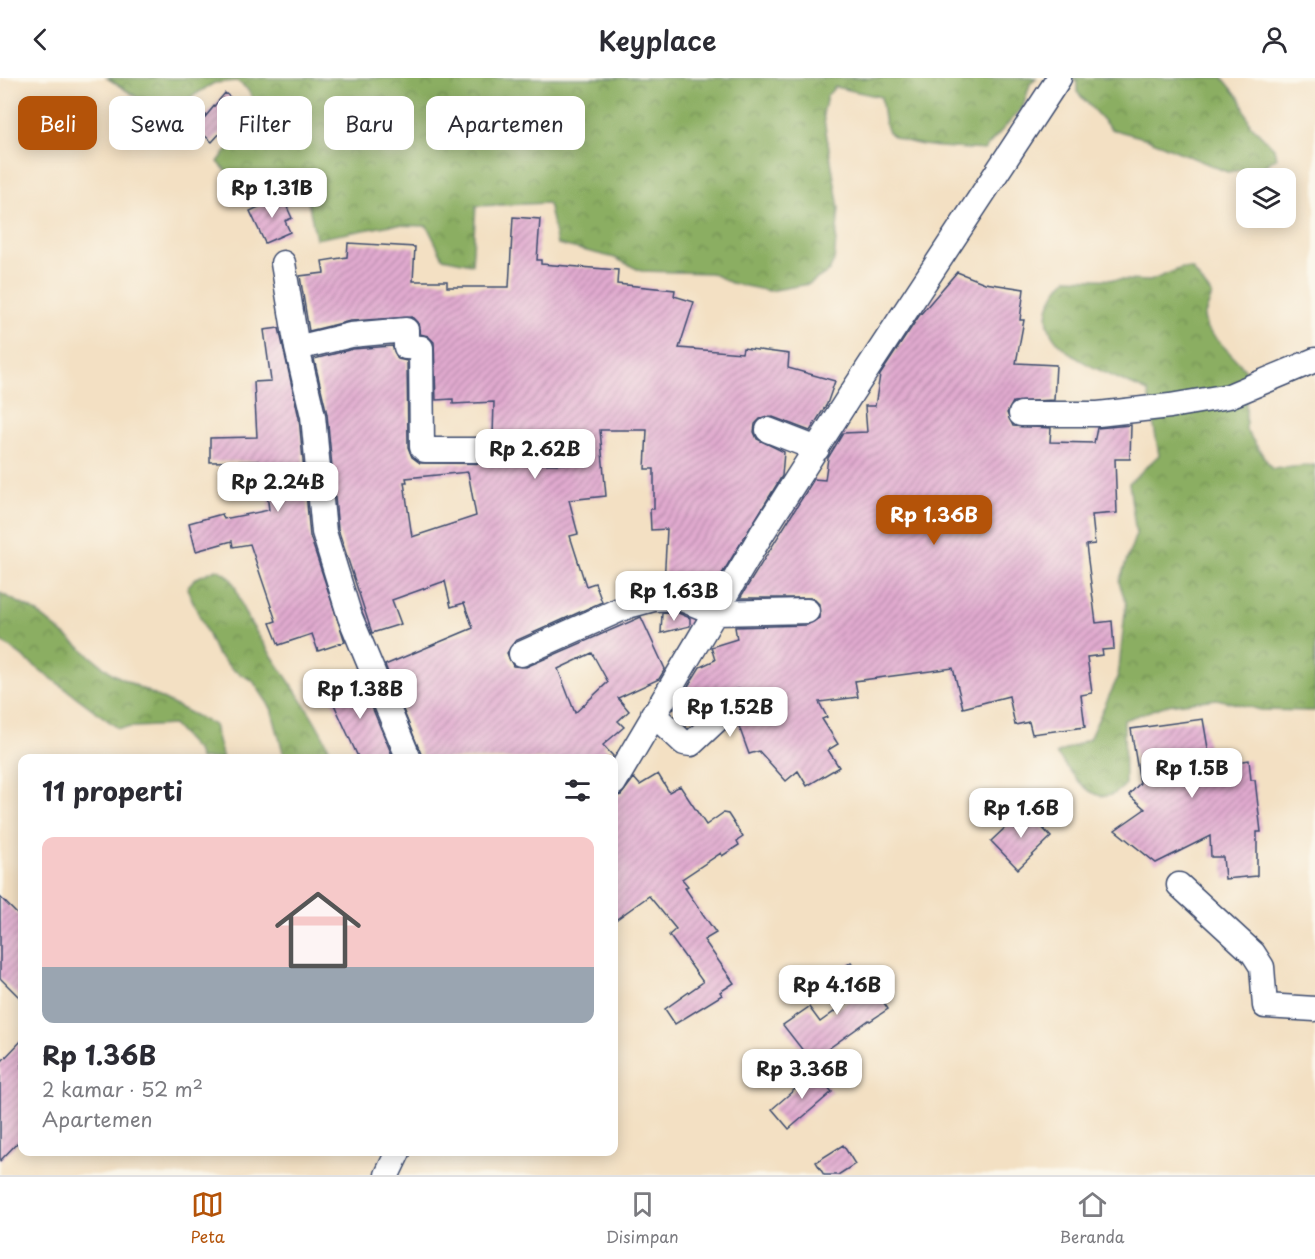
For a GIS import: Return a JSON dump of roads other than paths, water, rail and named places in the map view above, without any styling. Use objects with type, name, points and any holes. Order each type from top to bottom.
[{"type":"street","points":[[618,776],[761,535],[1059,78]]},
{"type":"street","points":[[283,263],[297,348],[314,416],[324,532],[353,625],[407,754]]},
{"type":"street","points":[[297,348],[351,335],[406,330],[406,347],[421,348],[422,447],[425,450],[430,452],[569,450]]},
{"type":"street","points":[[1021,414],[1098,414],[1170,406],[1229,396],[1315,360]]},
{"type":"street","points":[[768,430],[817,449]]},
{"type":"street","points":[[521,654],[628,606],[654,599],[678,598],[716,614],[807,611]]},
{"type":"street","points":[[653,714],[684,743],[691,744],[735,703]]},
{"type":"street","points":[[1179,885],[1253,953],[1262,967],[1265,1006],[1315,1009]]},
{"type":"street","points":[[387,1175],[396,1156]]}]
